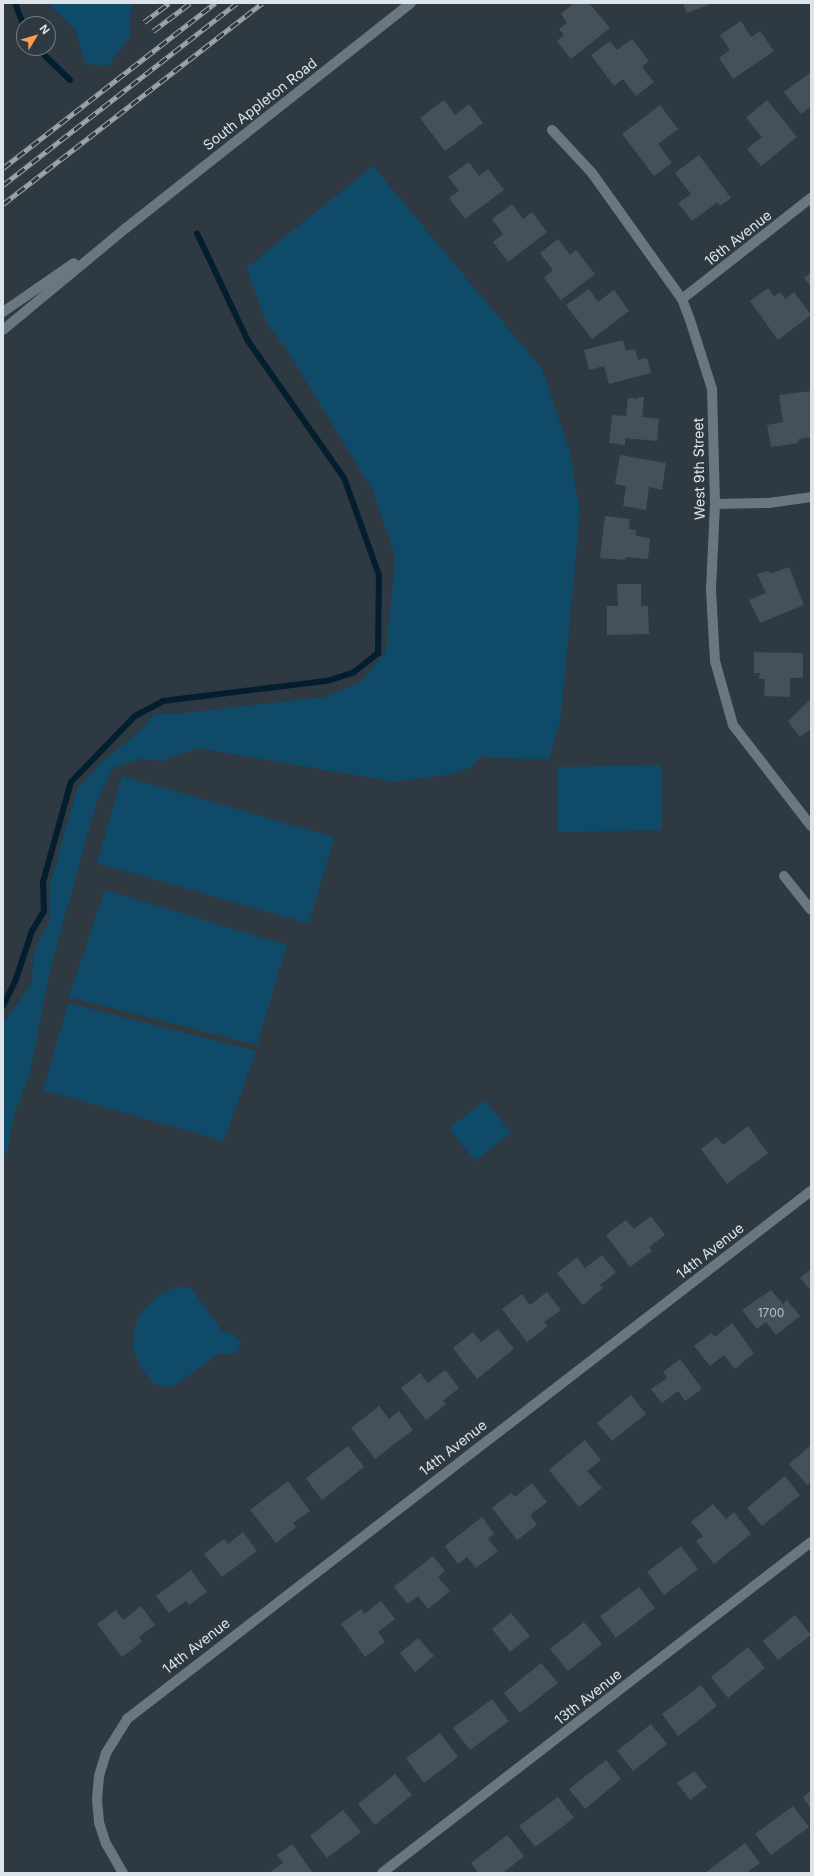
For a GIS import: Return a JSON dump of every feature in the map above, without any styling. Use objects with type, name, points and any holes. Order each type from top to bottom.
[{"type":"street","name":"South Appleton Road","points":[[3,330],[126,228],[411,3]]},
{"type":"street","name":"West 9th Street","points":[[552,130],[592,173],[682,299],[712,389],[715,504],[711,590],[715,661],[733,725],[811,826]]},
{"type":"street","name":"16th Avenue","points":[[682,299],[811,198]]},
{"type":"street","name":"South Appleton Road","points":[[3,312],[126,228]]},
{"type":"street","points":[[715,504],[769,503],[811,497]]},
{"type":"street","points":[[784,876],[811,910]]},
{"type":"street","points":[[802,899],[811,892]]},
{"type":"street","name":"14th Avenue","points":[[123,1873],[106,1844],[99,1822],[97,1799],[99,1776],[106,1753],[117,1732],[127,1719],[162,1690],[811,1191]]},
{"type":"street","name":"13th Avenue","points":[[382,1873],[811,1542]]},
{"type":"shaded area","points":[[48,3],[131,3],[130,36],[108,66],[85,64],[75,29]]},
{"type":"shaded area","points":[[373,166],[542,369],[570,452],[580,513],[560,722],[549,759],[482,758],[484,752],[471,768],[446,775],[394,782],[198,748],[161,761],[138,759],[113,768],[97,801],[51,965],[31,1069],[14,1116],[6,1156],[3,1155],[3,1024],[32,983],[33,954],[50,920],[50,885],[77,789],[102,762],[143,728],[155,714],[176,714],[325,697],[360,682],[386,652],[395,555],[373,491],[290,355],[265,320],[246,268]]},
{"type":"shaded area","points":[[661,765],[662,830],[558,832],[557,767]]},
{"type":"shaded area","points":[[122,776],[334,837],[309,924],[97,863]]},
{"type":"shaded area","points":[[105,890],[287,945],[257,1045],[69,997]]},
{"type":"shaded area","points":[[68,1003],[256,1051],[224,1141],[43,1090]]},
{"type":"shaded area","points":[[485,1100],[511,1133],[475,1161],[449,1128]]},
{"type":"shaded area","points":[[175,1287],[190,1287],[222,1331],[234,1334],[241,1342],[239,1349],[234,1354],[218,1354],[173,1387],[162,1387],[154,1383],[140,1367],[133,1348],[133,1337],[138,1317],[146,1307],[161,1294]]},
{"type":"building","points":[[574,3],[589,3],[610,28],[571,59],[557,41],[564,35],[559,29],[567,23],[561,14]]},
{"type":"building","points":[[683,3],[713,3],[687,13]]},
{"type":"building","points":[[741,21],[751,37],[760,31],[774,51],[733,79],[719,58],[730,50],[720,35]]},
{"type":"building","points":[[632,39],[649,61],[642,67],[654,82],[636,96],[623,79],[614,86],[591,55],[610,41],[617,50]]},
{"type":"building","points":[[811,72],[811,106],[801,114],[784,92]]},
{"type":"building","points":[[444,100],[455,115],[469,104],[483,123],[445,151],[420,118]]},
{"type":"building","points":[[767,100],[797,137],[761,166],[747,149],[762,137],[746,118]]},
{"type":"building","points":[[660,105],[678,129],[658,144],[672,163],[654,176],[622,134]]},
{"type":"building","points":[[699,155],[731,198],[720,206],[718,202],[692,221],[678,203],[691,194],[675,173]]},
{"type":"building","points":[[469,162],[479,176],[488,169],[504,190],[465,219],[449,198],[459,191],[448,177]]},
{"type":"building","points":[[512,204],[523,219],[532,212],[547,232],[508,262],[493,242],[503,234],[492,219]]},
{"type":"building","points":[[558,239],[570,255],[576,250],[595,274],[561,300],[544,278],[553,270],[540,253]]},
{"type":"building","points":[[811,272],[811,287],[804,278]]},
{"type":"building","points":[[768,288],[774,296],[780,292],[785,299],[794,292],[811,315],[778,340],[750,301]]},
{"type":"building","points":[[589,289],[598,302],[614,290],[629,311],[592,339],[566,305]]},
{"type":"building","points":[[623,340],[626,351],[635,349],[638,360],[647,358],[651,373],[609,384],[604,366],[589,370],[584,350]]},
{"type":"building","points":[[811,391],[811,437],[799,439],[798,443],[771,447],[767,425],[783,422],[779,395]]},
{"type":"building","points":[[639,397],[644,397],[642,417],[659,419],[657,441],[625,438],[625,445],[609,443],[612,415],[626,416],[628,398],[638,399]]},
{"type":"building","points":[[620,455],[666,463],[662,490],[649,487],[646,510],[623,506],[626,486],[615,484]]},
{"type":"building","points":[[605,516],[630,519],[629,529],[636,530],[636,536],[650,538],[648,559],[626,557],[625,560],[600,558]]},
{"type":"building","points":[[789,567],[804,605],[760,623],[749,600],[766,593],[757,574],[768,571],[770,574]]},
{"type":"building","points":[[617,584],[641,584],[641,606],[648,606],[649,634],[607,635],[607,606],[618,606]]},
{"type":"building","points":[[754,652],[803,653],[803,678],[790,678],[790,697],[764,696],[765,679],[759,679],[760,673],[754,673]]},
{"type":"building","points":[[811,699],[811,729],[800,737],[788,721]]},
{"type":"building","points":[[748,1126],[768,1153],[727,1184],[701,1149],[717,1137],[723,1145]]},
{"type":"building","points":[[651,1216],[665,1235],[649,1247],[652,1251],[630,1267],[606,1235],[626,1220],[634,1229]]},
{"type":"building","points":[[602,1255],[616,1272],[600,1285],[603,1288],[583,1305],[557,1273],[577,1257],[585,1268]]},
{"type":"building","points":[[811,1269],[811,1291],[800,1278]]},
{"type":"building","points":[[771,1290],[783,1304],[787,1300],[800,1316],[776,1335],[766,1322],[757,1329],[742,1310]]},
{"type":"building","points":[[547,1292],[561,1310],[544,1322],[548,1326],[527,1342],[502,1309],[522,1294],[530,1305]]},
{"type":"building","points":[[732,1323],[754,1353],[735,1369],[724,1355],[710,1366],[694,1346],[711,1333],[715,1337]]},
{"type":"building","points":[[498,1329],[514,1349],[477,1379],[453,1348],[473,1332],[481,1342]]},
{"type":"building","points":[[680,1359],[702,1389],[685,1401],[678,1391],[662,1403],[651,1389],[667,1378],[663,1372]]},
{"type":"building","points":[[445,1370],[459,1388],[443,1401],[446,1404],[426,1420],[401,1388],[420,1373],[428,1383]]},
{"type":"building","points":[[631,1395],[646,1414],[612,1441],[597,1423]]},
{"type":"building","points":[[379,1406],[389,1419],[399,1411],[413,1430],[375,1459],[351,1428]]},
{"type":"building","points":[[585,1440],[601,1460],[587,1471],[602,1488],[579,1507],[549,1470]]},
{"type":"building","points":[[811,1445],[811,1482],[807,1485],[789,1464]]},
{"type":"building","points":[[348,1446],[364,1467],[322,1500],[306,1478]]},
{"type":"building","points":[[785,1476],[800,1495],[762,1526],[747,1508]]},
{"type":"building","points":[[288,1481],[310,1511],[293,1523],[296,1527],[276,1543],[250,1510]]},
{"type":"building","points":[[532,1483],[547,1502],[530,1515],[537,1525],[517,1540],[492,1508],[511,1493],[515,1497]]},
{"type":"building","points":[[713,1504],[726,1519],[734,1512],[751,1534],[714,1564],[696,1541],[703,1536],[691,1522]]},
{"type":"building","points":[[482,1517],[494,1534],[488,1539],[498,1551],[476,1568],[467,1557],[458,1564],[445,1546]]},
{"type":"building","points":[[243,1532],[257,1551],[222,1577],[204,1554],[224,1539],[228,1544]]},
{"type":"building","points":[[681,1546],[698,1569],[664,1595],[647,1572]]},
{"type":"building","points":[[433,1556],[445,1571],[438,1577],[450,1591],[428,1609],[418,1596],[408,1604],[394,1587]]},
{"type":"building","points":[[191,1570],[207,1592],[189,1605],[186,1601],[169,1613],[156,1596]]},
{"type":"building","points":[[639,1587],[655,1608],[616,1638],[600,1616]]},
{"type":"building","points":[[381,1601],[395,1619],[378,1632],[385,1642],[365,1657],[341,1624],[361,1609],[364,1614]]},
{"type":"building","points":[[141,1606],[155,1625],[139,1637],[142,1642],[122,1657],[97,1624],[116,1610],[123,1620]]},
{"type":"building","points":[[511,1613],[530,1636],[510,1652],[492,1629]]},
{"type":"building","points":[[795,1615],[811,1635],[778,1660],[763,1641]]},
{"type":"building","points":[[584,1622],[602,1644],[568,1671],[550,1649]]},
{"type":"building","points":[[418,1638],[434,1656],[415,1672],[400,1653]]},
{"type":"building","points":[[748,1647],[765,1668],[728,1698],[711,1677]]},
{"type":"building","points":[[541,1663],[558,1683],[520,1713],[504,1693]]},
{"type":"building","points":[[701,1685],[717,1706],[678,1736],[662,1714]]},
{"type":"building","points":[[492,1699],[509,1721],[470,1750],[453,1728]]},
{"type":"building","points":[[651,1724],[667,1744],[633,1771],[617,1751]]},
{"type":"building","points":[[440,1733],[458,1757],[424,1783],[406,1758]]},
{"type":"building","points":[[606,1760],[621,1779],[585,1809],[569,1789]]},
{"type":"building","points":[[694,1771],[707,1787],[690,1800],[677,1783]]},
{"type":"building","points":[[395,1774],[412,1795],[375,1825],[358,1804]]},
{"type":"building","points":[[811,1791],[811,1809],[803,1797]]},
{"type":"building","points":[[558,1797],[574,1818],[535,1847],[519,1826]]},
{"type":"building","points":[[793,1806],[809,1827],[771,1855],[755,1834]]},
{"type":"building","points":[[343,1810],[361,1832],[327,1858],[310,1836]]},
{"type":"building","points":[[507,1835],[524,1856],[503,1873],[478,1873],[471,1863]]},
{"type":"building","points":[[745,1843],[760,1863],[746,1873],[705,1873]]},
{"type":"building","points":[[292,1844],[313,1873],[269,1873],[283,1863],[277,1855]]},
{"type":"waterway","points":[[15,3],[20,16]]},
{"type":"waterway","points":[[45,56],[70,80]]},
{"type":"waterway","points":[[3,1006],[16,979],[32,931],[44,911],[43,882],[71,782],[135,716],[163,701],[327,681],[354,672],[378,653],[379,575],[344,478],[248,341],[197,233]]},
{"type":"railway","points":[[144,22],[169,3]]},
{"type":"railway","points":[[153,31],[190,3]]},
{"type":"railway","points":[[3,168],[215,3]]},
{"type":"railway","points":[[3,185],[237,3]]},
{"type":"railway","points":[[3,204],[262,3]]}]
